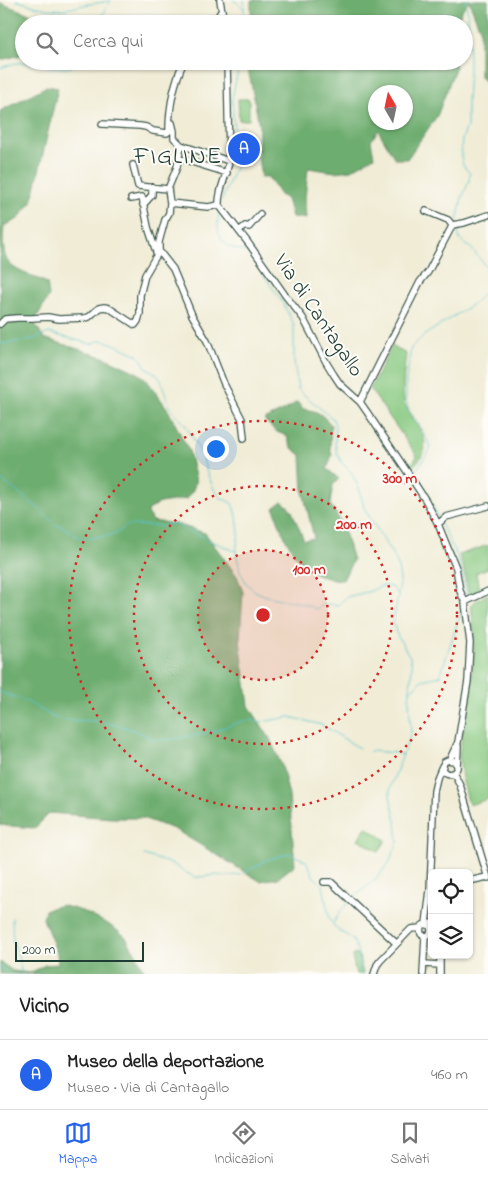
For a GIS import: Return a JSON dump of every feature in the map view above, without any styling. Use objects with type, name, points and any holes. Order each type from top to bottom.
[{"type":"street","points":[[215,0],[222,10]]},
{"type":"street","points":[[220,0],[223,15]]},
{"type":"street","points":[[219,15],[222,10]]},
{"type":"street","points":[[102,124],[140,126],[153,131],[167,133],[169,131],[175,84],[180,70]]},
{"type":"street","points":[[170,203],[220,207],[219,194],[229,161],[227,70]]},
{"type":"street","points":[[169,120],[174,131],[174,138],[182,145],[229,161]]},
{"type":"street","points":[[0,324],[5,319],[17,318],[48,317],[59,320],[85,318],[104,306],[135,325],[140,314],[140,295],[145,276],[158,253],[159,242],[169,212],[168,189],[182,145]]},
{"type":"street","points":[[179,158],[226,173]]},
{"type":"street","points":[[133,165],[138,186],[168,189]]},
{"type":"street","points":[[149,187],[142,197],[148,227],[158,253],[173,269],[192,314],[207,341],[224,384],[242,419],[244,438]]},
{"type":"street","points":[[143,205],[152,195],[149,187]]},
{"type":"street","points":[[131,199],[142,197]]},
{"type":"street","name":"Via di Cantagallo","points":[[220,207],[303,318],[340,384],[360,402],[440,523],[456,568],[464,600],[470,646],[468,681],[458,742]]},
{"type":"street","points":[[426,211],[448,220],[452,225]]},
{"type":"street","points":[[239,231],[245,226],[249,227],[260,214]]},
{"type":"street","points":[[452,225],[488,215]]},
{"type":"street","points":[[360,402],[420,282],[428,272],[452,225]]},
{"type":"street","points":[[440,523],[448,517],[488,506]]},
{"type":"street","points":[[464,600],[488,591]]},
{"type":"street","points":[[429,914],[434,791],[442,766],[444,762],[450,759],[458,742]]},
{"type":"street","points":[[438,776],[456,770],[458,742]]},
{"type":"street","points":[[450,759],[457,766]]},
{"type":"street","points":[[442,766],[443,771],[456,777],[460,785],[488,877],[473,880]]},
{"type":"street","points":[[324,882],[331,882],[396,943]]},
{"type":"street","points":[[374,974],[377,965],[410,929],[420,928],[428,924]]},
{"type":"street","points":[[420,928],[420,932],[425,936]]},
{"type":"street","points":[[423,974],[425,936]]},
{"type":"street","points":[[440,959],[440,974]]},
{"type":"street","points":[[424,964],[440,965]]},
{"type":"green space","points":[[251,0],[488,0],[488,87],[480,76],[480,29],[469,1],[460,15],[251,15]]},
{"type":"green space","points":[[0,3],[33,15],[15,15],[15,56],[0,60]]},
{"type":"green space","points":[[248,70],[454,70],[437,116],[407,159],[395,159],[378,130],[371,141],[374,157],[351,170],[335,172],[308,168],[305,199],[306,219],[292,217],[287,199],[280,195],[268,177],[261,177],[258,157],[259,125]]},
{"type":"green space","points":[[47,86],[58,88],[32,202],[18,219],[4,226],[4,252],[7,260],[17,270],[47,283],[49,296],[34,322],[44,338],[106,358],[138,373],[146,379],[167,408],[189,451],[196,481],[193,490],[186,499],[160,503],[147,511],[152,521],[176,524],[205,533],[237,576],[243,592],[240,640],[249,706],[269,737],[282,766],[289,796],[295,865],[278,878],[260,881],[174,829],[142,818],[111,818],[50,813],[35,828],[0,825],[0,111]]},
{"type":"green space","points":[[238,99],[249,99],[249,120],[239,120]]},
{"type":"green space","points":[[392,346],[406,354],[403,378],[404,401],[425,442],[421,457],[411,469],[408,466],[417,456],[370,389]]},
{"type":"green space","points":[[297,402],[303,409],[319,413],[331,425],[330,448],[332,455],[327,469],[339,479],[333,485],[330,504],[342,524],[353,560],[343,580],[323,577],[313,572],[297,558],[286,539],[274,508],[282,501],[291,509],[304,540],[314,538],[303,492],[301,455],[291,447],[287,436],[277,432],[264,420]]},
{"type":"green space","points":[[488,545],[488,568],[476,573],[479,590],[469,595],[459,555]]},
{"type":"green space","points":[[488,594],[488,799],[469,805],[462,778],[459,755],[474,654],[471,604]]},
{"type":"green space","points":[[366,827],[386,840],[379,852],[358,839]]},
{"type":"green space","points":[[61,905],[82,911],[108,924],[125,936],[146,974],[0,974],[0,962],[13,971],[30,973],[45,965],[58,964],[57,953],[43,919],[45,910]]},
{"type":"green space","points":[[354,954],[359,956],[363,974],[356,974],[352,956]]},
{"type":"waterway","points":[[16,0],[41,8],[53,9],[69,9],[109,0]]},
{"type":"waterway","points":[[103,15],[111,0]]},
{"type":"waterway","points":[[233,0],[244,9]]},
{"type":"waterway","points":[[244,0],[244,15]]},
{"type":"waterway","points":[[466,0],[468,15]]},
{"type":"waterway","points":[[0,68],[15,64]]},
{"type":"waterway","points":[[222,200],[235,168],[232,99],[238,70]]},
{"type":"waterway","points":[[457,221],[470,174],[463,165],[461,156],[462,140],[467,126],[469,70]]},
{"type":"waterway","points":[[219,211],[218,228],[222,240],[232,248],[248,252],[283,303],[294,325],[294,361],[298,389],[333,419],[337,453],[342,463],[351,472],[359,488],[364,508],[397,562],[400,579],[393,622],[396,633],[410,657],[412,667],[409,700],[411,733],[390,788],[398,842],[389,863],[376,879],[352,899]]},
{"type":"waterway","points":[[457,228],[460,240],[471,248],[488,269]]},
{"type":"waterway","points":[[440,520],[414,473],[431,448],[410,412],[406,400],[406,380],[411,348],[423,336],[473,304],[486,291],[488,285]]},
{"type":"waterway","points":[[0,344],[33,339],[49,333],[91,344],[101,340],[136,354],[146,367],[161,380],[172,411],[185,424],[202,455],[214,489],[221,498],[232,503],[237,516],[239,533],[236,551],[240,571],[246,583],[255,591],[266,596],[304,604],[316,609],[326,604],[338,605],[346,597],[371,591],[381,586],[393,588],[397,594]]},
{"type":"waterway","points":[[0,479],[37,507],[55,524],[62,526],[79,538],[116,534],[128,525],[162,526],[176,524],[235,551]]},
{"type":"waterway","points":[[441,524],[457,556],[467,593],[465,597]]},
{"type":"waterway","points":[[410,691],[422,680],[440,676],[463,606]]},
{"type":"waterway","points":[[0,692],[28,702],[53,717],[65,720],[98,721],[132,729],[153,739],[167,740],[198,735],[250,720],[263,722]]},
{"type":"waterway","points":[[267,721],[290,717],[322,725],[359,748]]},
{"type":"waterway","points":[[370,751],[403,755]]},
{"type":"waterway","points":[[144,855],[172,864],[194,877],[199,877],[240,875],[267,860],[289,853],[306,861],[314,877],[323,885],[329,917],[332,923]]},
{"type":"waterway","points":[[349,902],[341,910],[333,924],[337,930],[354,942],[358,953],[361,974]]},
{"type":"waterway","points":[[12,918],[13,942],[17,950],[22,974]]},
{"type":"waterway","points":[[0,967],[9,974]]},
{"type":"place","name":"Museo della deportazione","points":[[244,149]]},
{"type":"district","name":"FIGLINE","points":[[178,157]]}]
